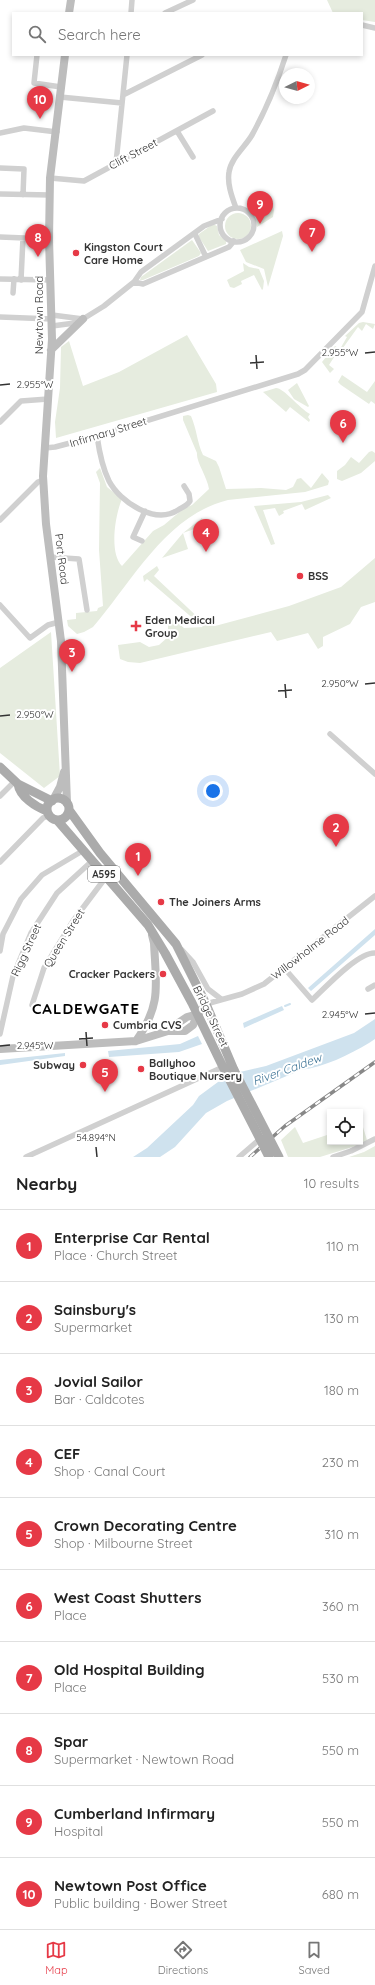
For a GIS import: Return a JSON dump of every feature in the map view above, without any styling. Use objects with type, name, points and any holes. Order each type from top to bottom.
[{"type":"main road","points":[[69,12],[71,0]]},
{"type":"main road","name":"Newtown Road","points":[[44,480],[52,320],[49,239],[50,178],[57,132],[65,56]]},
{"type":"main road","points":[[51,350],[83,319]]},
{"type":"main road","name":"Port Road","points":[[44,480],[50,558],[61,641],[65,768]]},
{"type":"main road","points":[[0,767],[17,783],[52,800],[62,799],[68,807]]},
{"type":"main road","points":[[48,813],[48,806],[60,787],[65,768]]},
{"type":"main road","points":[[17,783],[19,790],[38,808],[57,820],[63,819],[68,807],[65,768]]},
{"type":"main road","name":"Bridge Street","points":[[68,807],[100,854],[156,918],[176,944],[206,1004],[228,1071],[279,1157]]},
{"type":"main road","name":"A595","points":[[57,820],[84,850],[150,930]]},
{"type":"main road","points":[[136,1041],[150,1018],[157,996],[154,943],[150,930]]},
{"type":"main road","name":"Bridge Street","points":[[150,930],[165,953],[228,1071],[269,1157]]},
{"type":"main road","points":[[0,1049],[136,1041],[168,1031],[185,1030],[193,1025],[198,1014],[206,1004]]},
{"type":"street","points":[[131,12],[132,0]]},
{"type":"street","points":[[167,12],[193,0]]},
{"type":"street","points":[[363,25],[375,28]]},
{"type":"street","points":[[37,56],[34,83],[61,87]]},
{"type":"street","points":[[116,163],[127,56]]},
{"type":"street","points":[[123,95],[200,56]]},
{"type":"street","points":[[236,208],[229,181],[231,165],[251,136],[270,99],[286,56]]},
{"type":"street","points":[[60,97],[122,103]]},
{"type":"street","name":"Clift Street","points":[[50,178],[84,181],[213,111]]},
{"type":"street","points":[[0,133],[24,128],[57,132]]},
{"type":"street","points":[[177,131],[193,157]]},
{"type":"street","points":[[0,168],[24,169],[23,195]]},
{"type":"street","points":[[0,194],[50,195]]},
{"type":"street","points":[[0,317],[75,323],[104,306],[134,282],[141,272],[204,226],[222,219],[230,210],[236,208],[250,213],[254,222],[254,228],[247,239],[234,241],[229,239],[222,230],[222,219]]},
{"type":"street","points":[[194,234],[206,257]]},
{"type":"street","points":[[0,237],[49,239]]},
{"type":"street","points":[[21,280],[23,238]]},
{"type":"street","points":[[134,282],[143,284],[229,247],[234,241]]},
{"type":"street","name":"Infirmary Street","points":[[45,448],[55,447],[97,436],[298,374],[305,370],[362,312],[375,266]]},
{"type":"street","points":[[0,279],[51,280]]},
{"type":"street","points":[[13,293],[14,279]]},
{"type":"street","points":[[52,320],[83,319]]},
{"type":"street","points":[[0,422],[21,402],[48,399]]},
{"type":"street","points":[[97,436],[109,480],[120,496],[145,511],[165,516],[174,513],[190,501],[189,494],[184,486]]},
{"type":"street","points":[[0,520],[38,482],[44,480]]},
{"type":"street","points":[[142,541],[133,538],[145,511]]},
{"type":"street","points":[[50,558],[79,559],[87,610]]},
{"type":"street","points":[[0,605],[30,638],[48,625],[59,622]]},
{"type":"street","points":[[330,734],[375,774]]},
{"type":"street","points":[[0,796],[17,783]]},
{"type":"street","points":[[0,862],[48,813]]},
{"type":"street","points":[[0,951],[3,934],[21,899],[42,875],[84,850]]},
{"type":"street","name":"Rigg Street","points":[[0,1034],[13,976],[32,933],[57,893],[92,861]]},
{"type":"street","name":"Queen Street","points":[[32,1005],[44,968],[72,921],[106,877]]},
{"type":"street","name":"Willowholme Road","points":[[206,1004],[242,994],[264,984],[285,969],[375,896]]},
{"type":"street","name":"Bridge Street","points":[[176,944],[193,962],[208,989],[220,999]]},
{"type":"street","points":[[285,969],[312,1000],[355,961],[368,954],[375,953]]},
{"type":"street","points":[[368,989],[375,985]]},
{"type":"street","points":[[26,1157],[228,1071]]},
{"type":"street","points":[[240,1157],[260,1139]]},
{"type":"street","points":[[333,1157],[351,1151],[375,1139]]},
{"type":"shaded area","points":[[327,0],[375,0],[375,22],[363,20],[363,12],[333,12]]},
{"type":"shaded area","points":[[262,201],[272,204],[274,210],[273,217],[257,227],[256,218],[250,209]]},
{"type":"shaded area","points":[[238,213],[247,217],[251,226],[247,235],[238,239],[229,235],[225,226],[229,217]]},
{"type":"shaded area","points":[[213,224],[217,226],[219,235],[226,241],[226,244],[208,251],[199,237],[199,234]]},
{"type":"shaded area","points":[[282,231],[283,236],[268,287],[264,269],[246,262],[240,250]]},
{"type":"shaded area","points":[[192,240],[201,253],[199,256],[140,280],[141,277]]},
{"type":"shaded area","points":[[243,263],[249,267],[259,269],[264,281],[262,290],[254,275],[241,281],[242,284],[234,288],[230,287],[227,280],[244,271]]},
{"type":"shaded area","points":[[363,322],[375,324],[373,329],[366,324],[362,331],[358,327],[340,352],[338,351],[329,365],[334,369],[330,373],[322,362],[335,346],[340,349],[347,337],[345,336],[359,323]]},
{"type":"shaded area","points":[[187,335],[216,384],[217,392],[56,438],[55,422],[60,388],[61,347],[69,341],[83,386],[119,372]]},
{"type":"shaded area","points":[[342,375],[367,392],[375,381],[375,404],[371,401],[369,404],[341,385],[338,382]]},
{"type":"shaded area","points":[[297,383],[309,406],[308,407],[294,399],[288,390]]},
{"type":"shaded area","points":[[276,388],[283,391],[310,414],[308,417],[310,420],[309,422],[290,407],[286,412],[263,392]]},
{"type":"shaded area","points":[[183,416],[191,416],[193,421],[203,455],[216,461],[226,489],[261,488],[286,490],[293,487],[297,479],[301,478],[311,488],[322,473],[329,481],[328,485],[305,492],[228,500],[206,508],[186,520],[168,535],[152,552],[93,627],[77,634],[68,626],[67,620],[76,619],[76,613],[97,611],[98,608],[103,606],[99,550],[100,483],[96,472],[100,468],[107,487],[122,499],[115,524],[114,543],[118,560],[122,566],[153,531],[164,525],[183,509],[192,505],[209,489],[198,461],[197,453],[183,420]]},
{"type":"shaded area","points":[[372,451],[375,453],[375,461],[361,473],[342,481],[337,479],[337,471],[345,465],[351,457],[359,463],[369,452]]},
{"type":"shaded area","points":[[328,495],[331,498],[305,510],[302,504],[283,511],[284,513],[279,516],[275,508],[263,510],[275,544],[271,545],[254,506],[301,502]]},
{"type":"shaded area","points":[[202,518],[210,539],[205,541],[200,527],[183,533]]},
{"type":"shaded area","points":[[183,533],[188,549],[162,558]]},
{"type":"shaded area","points":[[375,558],[375,602],[361,607],[350,624],[323,637],[323,646],[318,649],[308,633],[277,641],[271,632],[140,663],[128,662],[120,659],[118,645],[140,642],[149,647],[159,645],[168,637],[168,624],[174,619],[184,628],[203,627],[147,579],[144,582],[143,576],[157,566],[159,570],[154,576],[205,624],[215,626],[289,606],[341,587]]},
{"type":"shaded area","points":[[51,632],[60,776],[44,788],[0,753],[0,668]]},
{"type":"shaded area","points":[[295,1127],[303,1143],[327,1135],[327,1145],[359,1145],[320,1157],[288,1157],[281,1140]]},
{"type":"shaded area","points":[[363,1127],[367,1140],[375,1136],[375,1140],[363,1144]]},
{"type":"shaded area","points":[[375,1146],[375,1157],[349,1157],[364,1152]]},
{"type":"water","points":[[375,929],[375,935],[311,991],[308,988]]},
{"type":"water","points":[[282,1006],[284,1010],[244,1028],[243,1023]]},
{"type":"water","name":"River Caldew","points":[[375,1019],[375,1039],[361,1047],[336,1060],[301,1070],[227,1101],[206,1113],[175,1147],[160,1157],[133,1157],[147,1148],[193,1105],[199,1096],[218,1082],[240,1072],[266,1066],[354,1033]]},
{"type":"water","points":[[198,1036],[202,1044],[179,1052],[109,1057],[108,1051],[180,1044]]},
{"type":"water","points":[[65,1053],[65,1056],[0,1065],[0,1060]]},
{"type":"waterway","points":[[285,1006],[290,1004]]},
{"type":"railway","points":[[250,1157],[285,1126],[375,1062]]},
{"type":"place","name":"Newtown Post Office","points":[[40,119]]},
{"type":"place","name":"Cumberland Infirmary","points":[[260,224]]},
{"type":"place","name":"Old Hospital Building","points":[[312,252]]},
{"type":"place","name":"Kingston Court Care Home","points":[[76,253]]},
{"type":"place","name":"Spar","points":[[38,257]]},
{"type":"place","name":"West Coast Shutters","points":[[343,443]]},
{"type":"place","name":"CEF","points":[[206,552]]},
{"type":"place","name":"BSS","points":[[300,576]]},
{"type":"place","name":"Eden Medical Group","points":[[136,626]]},
{"type":"place","name":"Jovial Sailor","points":[[72,672]]},
{"type":"place","name":"Sainsbury's","points":[[336,847]]},
{"type":"place","name":"Enterprise Car Rental","points":[[138,876]]},
{"type":"place","name":"The Joiners Arms","points":[[161,902]]},
{"type":"place","name":"Cracker Packers","points":[[163,974]]},
{"type":"place","name":"Cumbria CVS","points":[[105,1025]]},
{"type":"place","name":"Subway","points":[[83,1065]]},
{"type":"place","name":"Ballyhoo Boutique Nursery","points":[[141,1069]]},
{"type":"place","name":"Crown Decorating Centre","points":[[105,1092]]},
{"type":"district","name":"CALDEWGATE","points":[[86,1008]]}]
